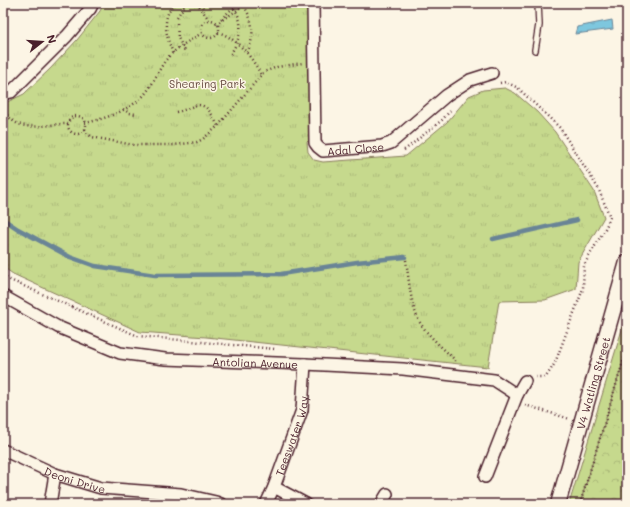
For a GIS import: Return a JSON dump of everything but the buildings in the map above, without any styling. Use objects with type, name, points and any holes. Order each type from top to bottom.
[{"type":"street","points":[[3,94],[11,92],[66,36],[90,9],[93,3]]},
{"type":"street","name":"Adal Close","points":[[314,3],[315,143],[323,151],[382,146],[392,143],[447,95],[470,80],[493,78]]},
{"type":"street","name":"V4 Watling Street","points":[[558,504],[627,262]]},
{"type":"street","name":"Antolian Avenue","points":[[3,296],[58,327],[120,353],[165,359],[403,369],[494,380],[517,395]]},
{"type":"street","name":"Teeswater Way","points":[[266,504],[274,487],[302,410],[305,364]]},
{"type":"street","points":[[485,477],[517,395],[529,379]]},
{"type":"street","name":"Deoni Drive","points":[[3,450],[55,474],[101,488],[181,494],[221,504]]},
{"type":"street","points":[[50,504],[55,474]]},
{"type":"street","points":[[274,487],[306,504]]},
{"type":"street","points":[[382,504],[387,494]]},
{"type":"lane","points":[[535,50],[539,25],[538,3]]},
{"type":"path","points":[[173,53],[167,38],[165,26],[167,15],[174,3]]},
{"type":"path","points":[[177,17],[188,3]]},
{"type":"path","points":[[197,3],[209,20],[216,24],[218,32]]},
{"type":"path","points":[[201,3],[209,20]]},
{"type":"path","points":[[228,3],[234,7],[236,11],[240,21],[241,30],[238,43],[230,55]]},
{"type":"path","points":[[216,24],[238,3]]},
{"type":"path","points":[[216,24],[248,3]]},
{"type":"path","points":[[244,6],[251,22],[252,34],[251,44],[247,53]]},
{"type":"path","points":[[202,33],[202,25],[209,20]]},
{"type":"path","points":[[176,23],[178,38],[186,53]]},
{"type":"path","points":[[202,33],[207,37],[212,37],[218,32]]},
{"type":"path","points":[[218,32],[226,34],[238,43],[255,63],[261,75]]},
{"type":"path","points":[[85,123],[97,121],[139,100],[150,88],[165,62],[173,53],[181,46],[202,33]]},
{"type":"path","points":[[68,124],[72,118],[77,116],[83,118],[85,129],[92,137],[134,145],[174,145],[197,142],[203,139],[218,126],[264,72],[276,67],[305,63]]},
{"type":"path","points":[[493,78],[518,88],[560,128],[598,188],[610,217],[606,227],[584,265],[583,289],[555,363],[546,376],[529,379]]},
{"type":"path","points":[[176,112],[183,111],[197,105],[202,105],[210,111],[218,126]]},
{"type":"path","points":[[3,108],[6,114],[19,124],[38,127],[68,124]]},
{"type":"path","points":[[398,150],[406,149],[442,120],[452,108]]},
{"type":"path","points":[[123,109],[129,113],[136,114]]},
{"type":"path","points":[[68,124],[71,131],[75,133],[80,133],[85,129]]},
{"type":"path","points":[[406,260],[414,307],[419,320],[425,329],[455,360],[455,369]]},
{"type":"path","points":[[580,504],[627,349]]},
{"type":"green space","name":"Shearing Park","points":[[104,3],[312,3],[312,137],[307,142],[308,152],[314,160],[323,162],[406,156],[447,122],[469,96],[483,90],[505,88],[515,93],[537,112],[555,132],[594,191],[604,217],[578,262],[576,289],[545,300],[499,301],[488,367],[206,337],[140,332],[13,274],[3,267],[3,104],[24,94],[51,68],[77,40],[100,11]]},
{"type":"green space","points":[[627,313],[627,349],[580,504],[569,504]]},
{"type":"green space","points":[[627,349],[627,504],[580,504]]},
{"type":"water","points":[[612,20],[613,29],[575,34],[577,27]]},
{"type":"waterway","points":[[3,219],[18,229],[70,257],[95,266],[155,275],[281,274],[357,262],[405,257]]},
{"type":"waterway","points":[[493,239],[577,220]]}]
